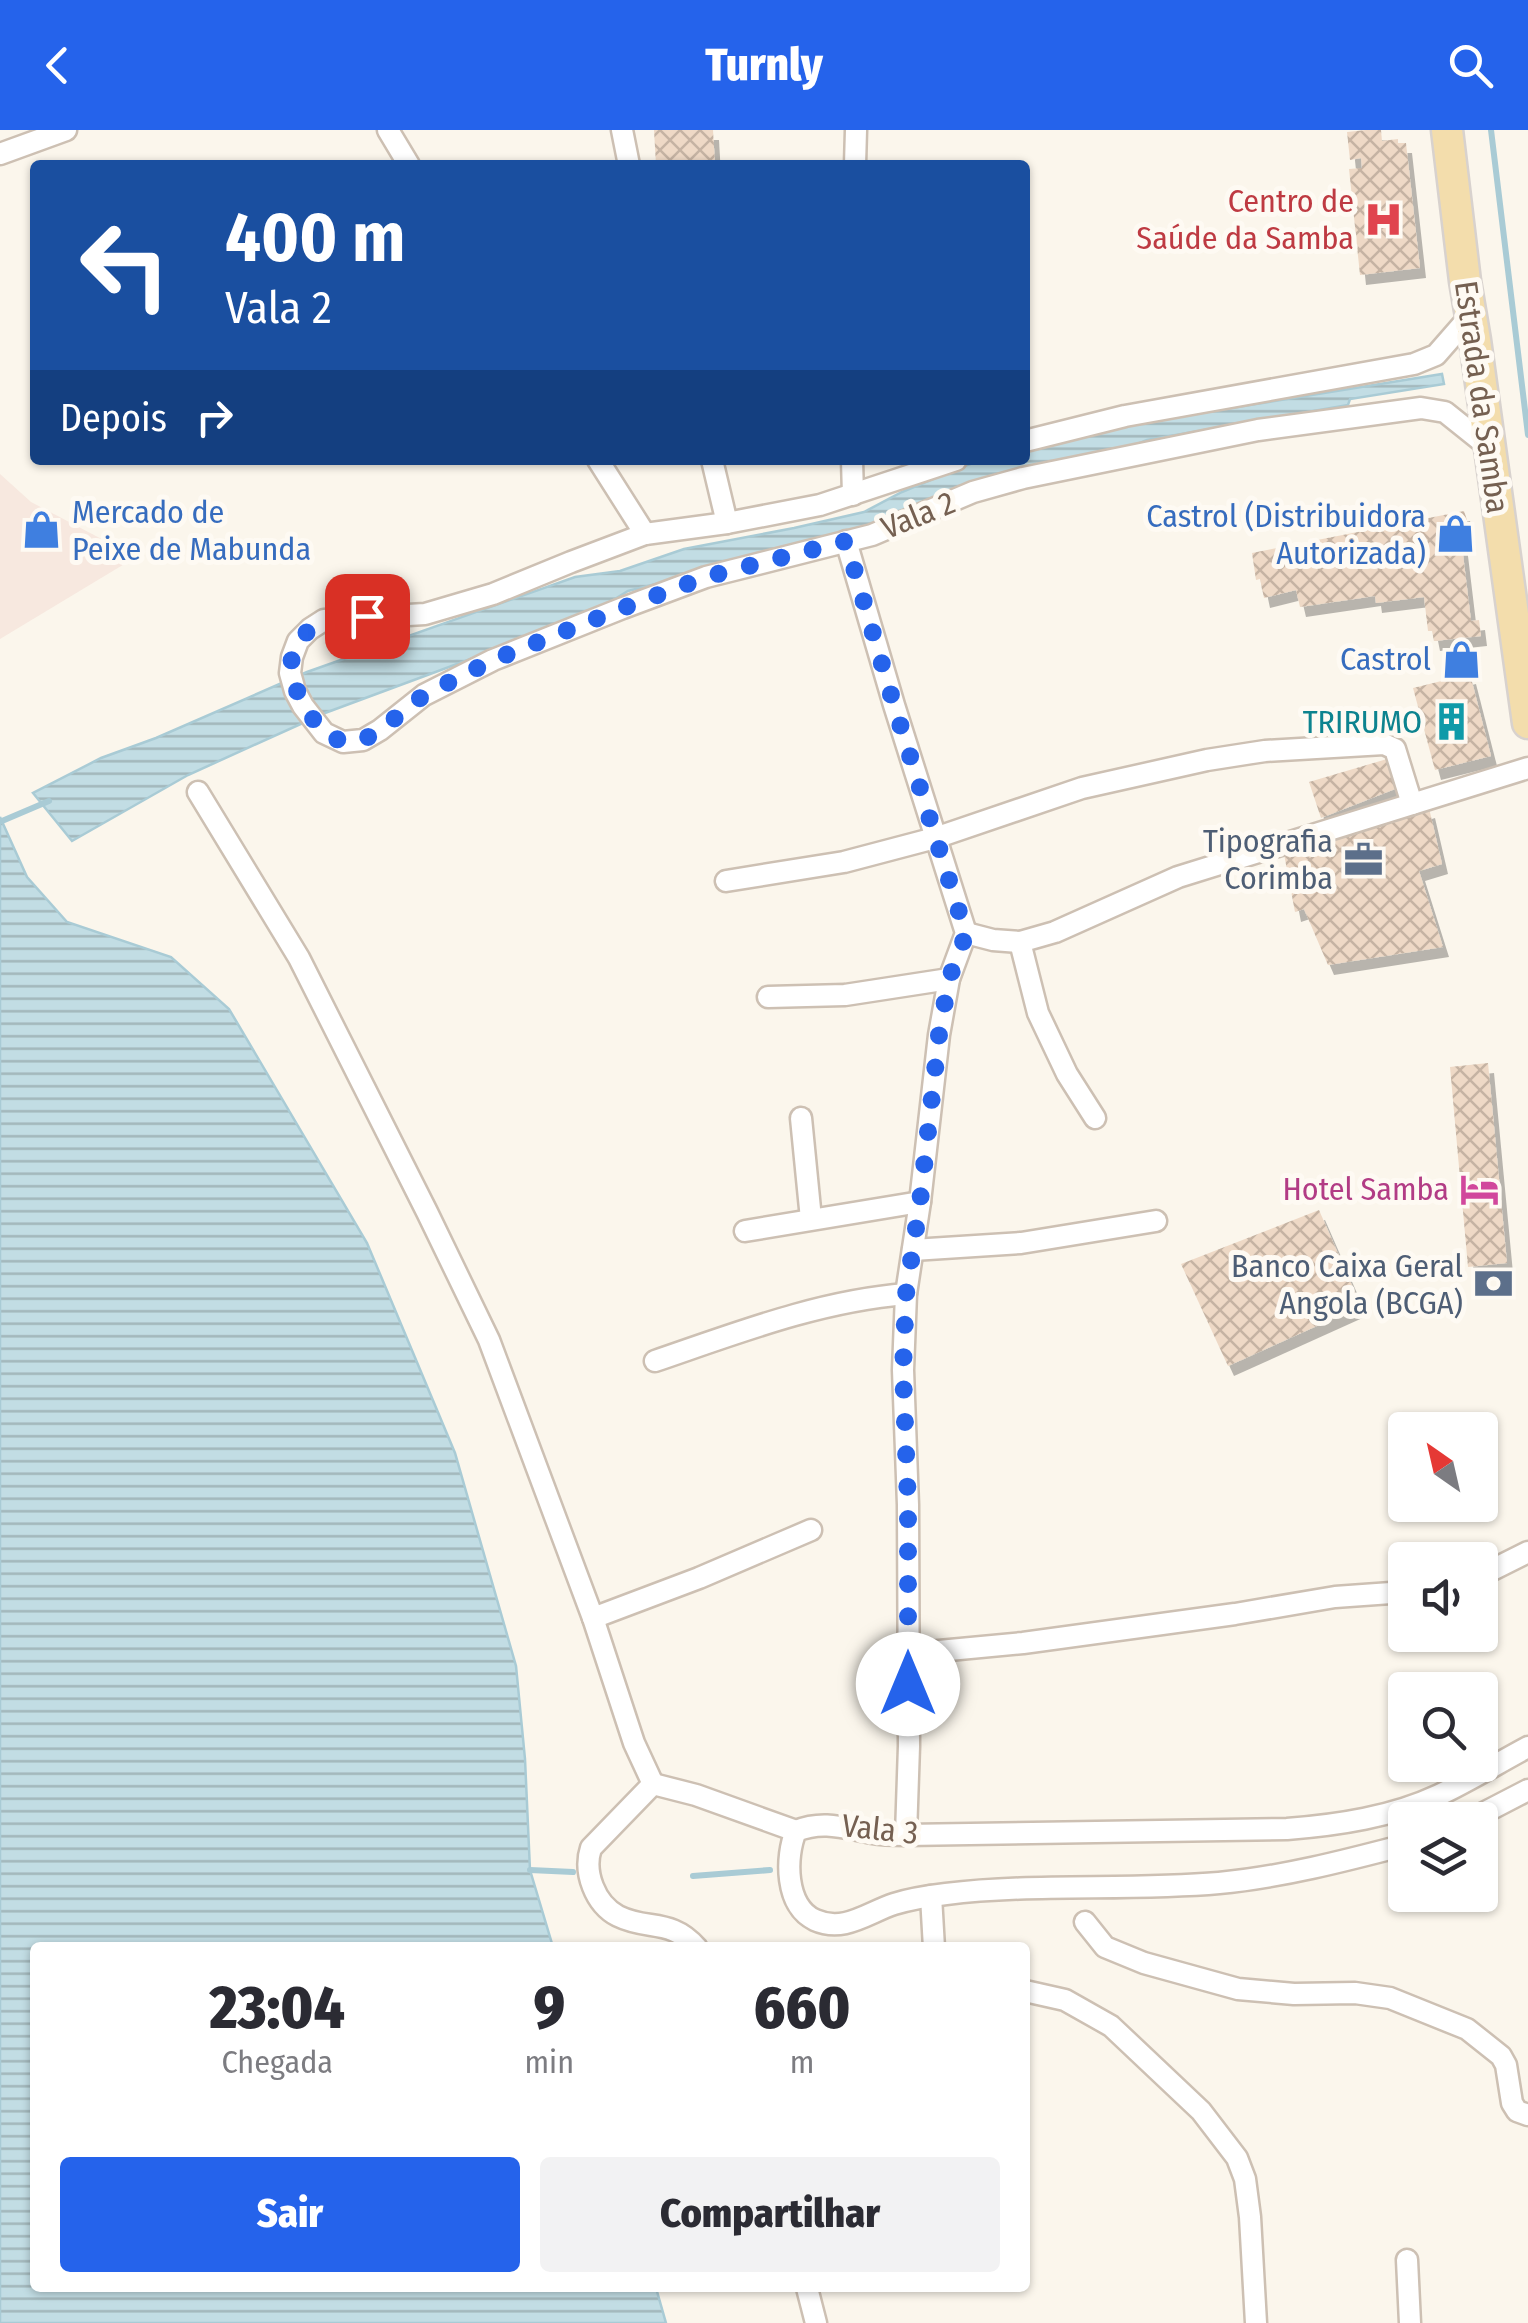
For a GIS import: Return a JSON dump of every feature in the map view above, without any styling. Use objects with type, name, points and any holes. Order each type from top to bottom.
[{"type":"main road","name":"Estrada da Samba","points":[[1447,130],[1528,723]]},
{"type":"main road","name":"Estrada da Samba","points":[[1467,130],[1528,605]]},
{"type":"street","points":[[0,154],[66,130]]},
{"type":"street","points":[[388,130],[406,160]]},
{"type":"street","points":[[622,130],[628,160]]},
{"type":"street","points":[[855,160],[856,130]]},
{"type":"street","points":[[1030,440],[1125,416],[1414,364],[1436,355],[1471,315]]},
{"type":"street","name":"Vala 2","points":[[942,465],[820,505],[646,534],[492,594],[425,614],[324,620],[298,641],[290,673],[296,691],[324,733],[343,742],[363,740],[424,695],[493,660],[706,577],[872,535],[973,492],[1024,478],[1258,430],[1421,408],[1445,412],[1490,448]]},
{"type":"street","points":[[601,465],[646,534]]},
{"type":"street","points":[[713,465],[726,523]]},
{"type":"street","points":[[852,465],[853,496]]},
{"type":"street","points":[[846,541],[966,934],[949,979],[939,1035],[906,1294],[906,1835]]},
{"type":"street","points":[[726,881],[844,862],[935,838],[1082,788],[1265,751],[1384,744],[1395,749],[1412,804]]},
{"type":"street","points":[[966,934],[1020,942],[1056,932],[1178,878],[1528,768]]},
{"type":"street","points":[[198,792],[299,958],[489,1340],[593,1618],[634,1743],[653,1784],[696,1795],[793,1838]]},
{"type":"street","points":[[1020,942],[1038,1013],[1067,1074],[1094,1118]]},
{"type":"street","points":[[768,997],[845,995],[949,979]]},
{"type":"street","points":[[802,1118],[811,1219]]},
{"type":"street","points":[[745,1231],[920,1202]]},
{"type":"street","points":[[913,1250],[1021,1242],[1156,1222]]},
{"type":"street","points":[[655,1361],[780,1319],[875,1297],[906,1294]]},
{"type":"street","points":[[593,1618],[811,1530]]},
{"type":"street","points":[[1498,1567],[1528,1552]]},
{"type":"street","points":[[907,1654],[1023,1643],[1335,1597],[1388,1593]]},
{"type":"street","name":"Vala 3","points":[[1388,1849],[1218,1883],[977,1890],[930,1896],[835,1925],[812,1919],[800,1907],[791,1884],[793,1838],[809,1826],[827,1824],[906,1835],[1318,1826],[1384,1814],[1435,1797],[1528,1747]]},
{"type":"street","points":[[653,1784],[591,1848],[587,1860],[592,1889],[615,1915],[641,1924],[668,1927],[693,1942]]},
{"type":"street","points":[[1498,1806],[1528,1790]]},
{"type":"street","points":[[930,1896],[934,1942]]},
{"type":"street","points":[[1084,1922],[1105,1947],[1144,1963],[1238,1989],[1390,1998],[1467,2029],[1501,2056],[1512,2103],[1516,2111],[1528,2115]]},
{"type":"street","points":[[1030,1992],[1065,2000],[1111,2026],[1200,2110],[1237,2158],[1246,2180],[1256,2323]]},
{"type":"street","points":[[1406,2260],[1410,2323]]},
{"type":"street","points":[[808,2292],[816,2323]]},
{"type":"shaded area","name":"Mercado de Peixe de Mabunda","points":[[0,474],[31,502],[136,557],[0,639]]},
{"type":"water","points":[[1442,374],[1444,384],[1147,440],[1091,463],[873,530],[628,591],[589,615],[325,713],[188,775],[72,841],[33,793],[101,758],[307,672],[575,577],[620,571],[684,549],[864,512],[964,466],[1030,465],[1030,448],[1144,422]]},
{"type":"water","points":[[0,817],[27,877],[67,922],[171,957],[229,1009],[367,1243],[455,1453],[516,1666],[530,1870],[552,1942],[30,1942],[30,2292],[657,2292],[666,2323],[0,2323]]},
{"type":"building","points":[[654,130],[713,130],[715,160],[656,160]]},
{"type":"building","name":"Centro de Saúde da Samba","points":[[1381,130],[1382,141],[1398,139],[1398,143],[1406,143],[1420,268],[1360,275],[1349,169],[1362,168],[1361,158],[1350,160],[1347,132]]},
{"type":"building","points":[[1464,511],[1467,520],[1459,521],[1471,621],[1479,620],[1481,636],[1434,641],[1432,631],[1428,631],[1424,597],[1376,603],[1375,596],[1300,607],[1296,590],[1264,598],[1260,579],[1256,580],[1252,553]]},
{"type":"building","name":"Castrol","points":[[1469,650],[1471,667],[1453,669],[1451,652]]},
{"type":"building","name":"TRIRUMO","points":[[1470,674],[1491,756],[1435,770],[1413,688]]},
{"type":"building","points":[[1387,759],[1395,789],[1321,818],[1309,782]]},
{"type":"building","points":[[1429,808],[1442,864],[1419,871],[1443,947],[1328,965],[1304,909],[1295,912],[1284,854]]},
{"type":"building","points":[[1488,1063],[1507,1263],[1468,1267],[1450,1067]]},
{"type":"building","points":[[1319,1210],[1361,1306],[1228,1366],[1181,1264]]},
{"type":"waterway","points":[[1491,130],[1528,435]]},
{"type":"waterway","points":[[2,821],[49,801]]},
{"type":"waterway","points":[[530,1870],[573,1872]]},
{"type":"waterway","points":[[693,1876],[770,1870]]},
{"type":"place","name":"Centro de Saúde da Samba","points":[[1384,219]]},
{"type":"place","name":"Mercado de Peixe de Mabunda","points":[[42,530]]},
{"type":"place","name":"Castrol (Distribuidora Autorizada)","points":[[1456,534]]},
{"type":"place","name":"Castrol","points":[[1461,659]]},
{"type":"place","name":"TRIRUMO","points":[[1452,722]]},
{"type":"place","name":"Tipografia Corimba","points":[[1363,859]]},
{"type":"place","name":"Hotel Samba","points":[[1479,1189]]},
{"type":"place","name":"Banco Caixa Geral Angola (BCGA)","points":[[1493,1284]]},
{"type":"route","points":[[367,616],[324,620],[298,641],[292,657],[290,673],[303,706],[324,733],[343,742],[363,740],[424,695],[493,660],[623,608],[706,577],[846,541],[966,934],[949,979],[939,1035],[906,1294],[903,1370],[908,1684]]}]
